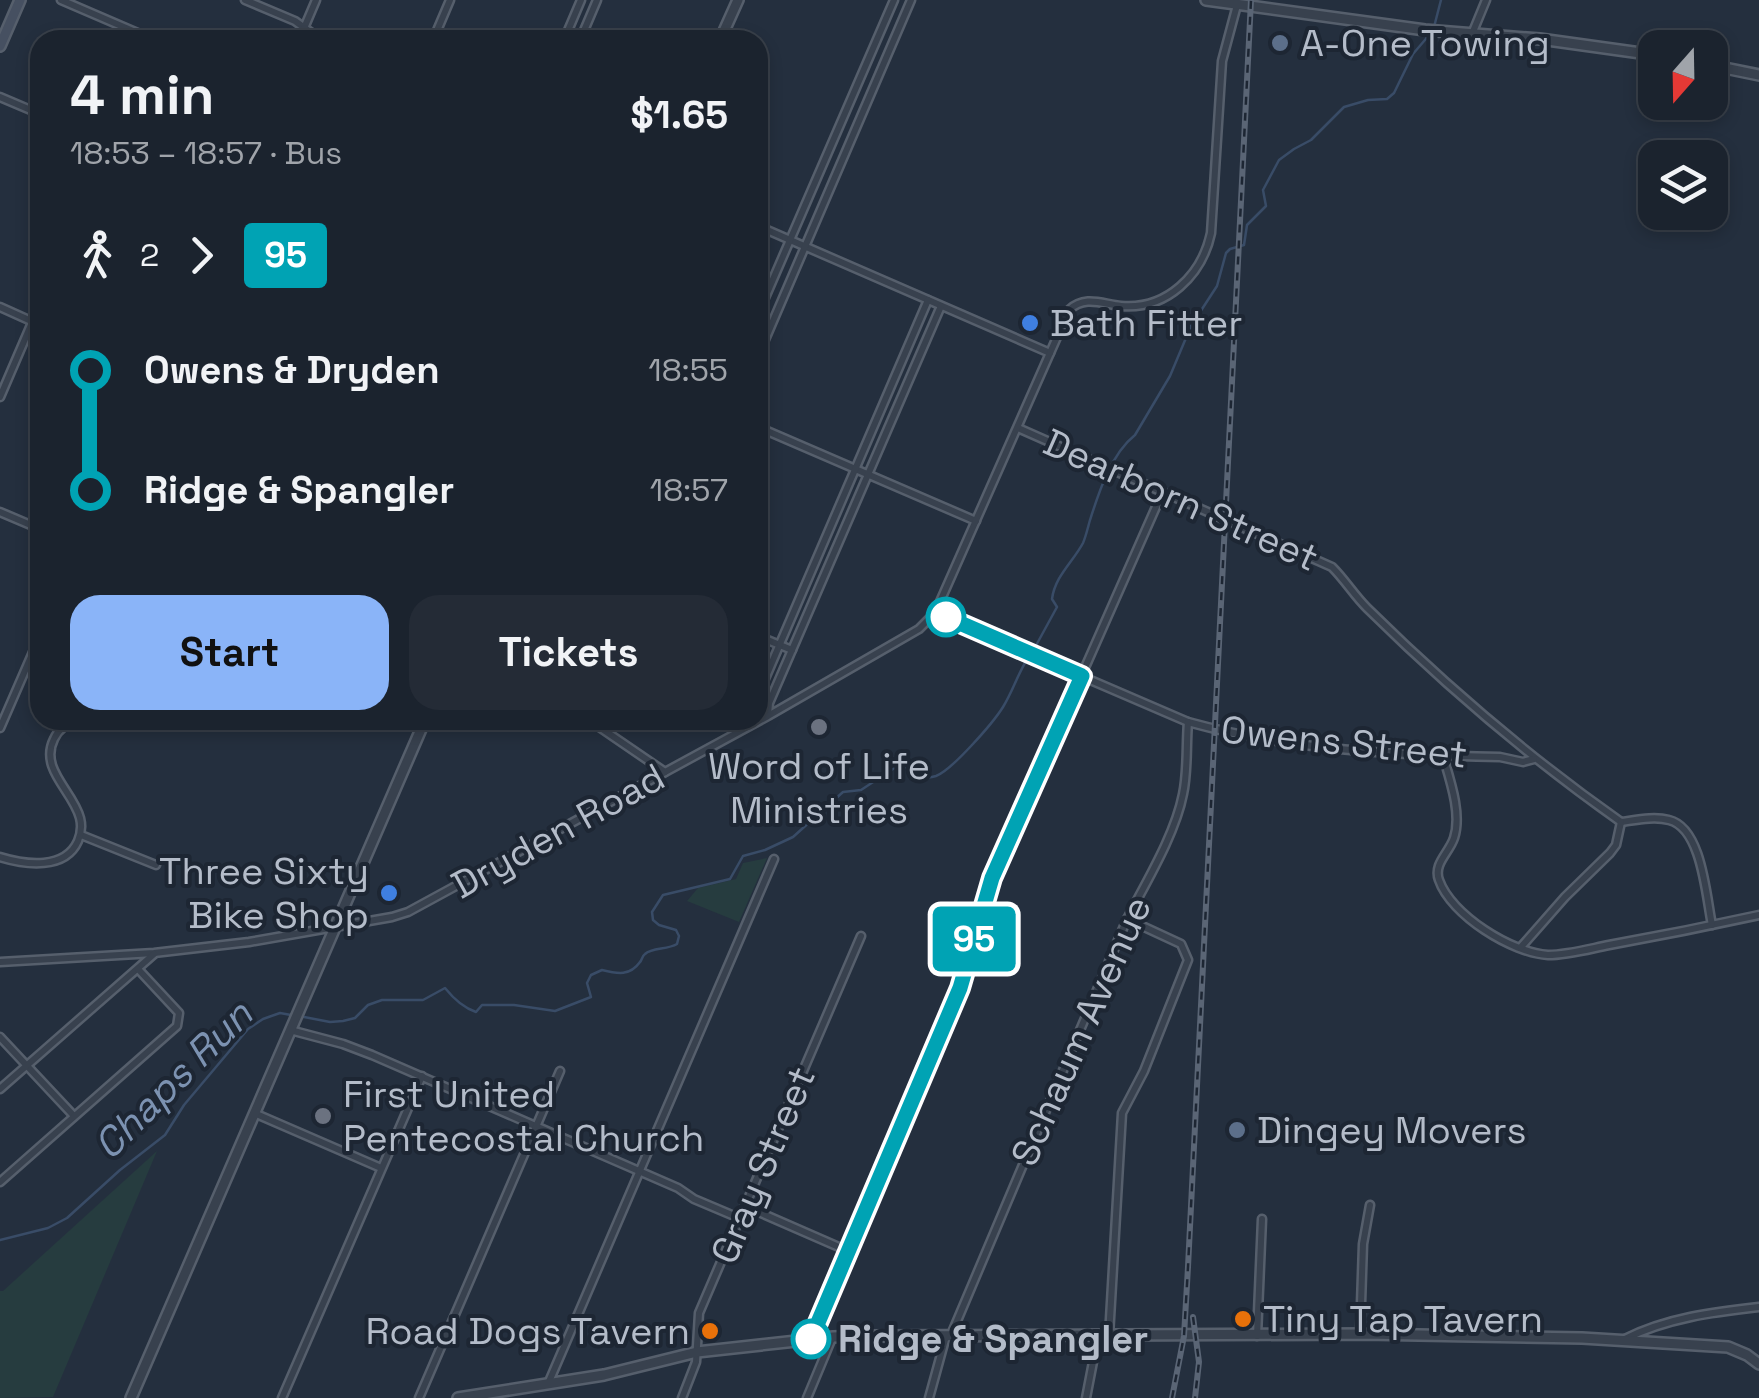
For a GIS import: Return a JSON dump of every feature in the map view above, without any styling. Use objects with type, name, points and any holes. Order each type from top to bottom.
[{"type":"main road","points":[[0,46],[20,0]]},
{"type":"street","points":[[62,0],[131,30]]},
{"type":"street","points":[[245,0],[308,30]]},
{"type":"street","points":[[304,28],[316,0]]},
{"type":"street","points":[[436,30],[450,0]]},
{"type":"street","points":[[568,30],[581,0]]},
{"type":"street","points":[[584,30],[597,0]]},
{"type":"street","points":[[724,30],[738,0]]},
{"type":"street","points":[[768,291],[894,0]]},
{"type":"street","points":[[768,332],[911,0]]},
{"type":"street","points":[[1206,0],[1279,5],[1425,30],[1558,41],[1638,53]]},
{"type":"street","points":[[1472,34],[1486,0]]},
{"type":"street","points":[[936,613],[1069,310],[1088,300],[1133,306],[1154,303],[1184,284],[1203,260],[1211,233],[1222,61],[1237,4]]},
{"type":"street","points":[[1728,69],[1759,75]]},
{"type":"street","points":[[0,97],[30,110]]},
{"type":"street","points":[[768,230],[1050,353]]},
{"type":"street","points":[[768,669],[928,300]]},
{"type":"street","points":[[768,716],[792,650],[941,306]]},
{"type":"street","points":[[0,307],[30,320]]},
{"type":"street","points":[[0,397],[30,335]]},
{"type":"street","name":"Dearborn Street","points":[[1018,428],[1332,567],[1367,608],[1536,758]]},
{"type":"street","points":[[768,431],[976,521]]},
{"type":"street","points":[[811,1339],[960,988],[992,878],[1163,490]]},
{"type":"street","points":[[0,512],[30,525]]},
{"type":"street","name":"Owens Street","points":[[936,613],[1188,722],[1241,736],[1358,752],[1500,757],[1523,762],[1536,758]]},
{"type":"street","name":"Dryden Road","points":[[768,716],[919,629],[936,613]]},
{"type":"street","points":[[768,640],[792,650]]},
{"type":"street","points":[[0,728],[30,659]]},
{"type":"street","name":"Schaum Avenue","points":[[929,1398],[949,1335],[1127,918],[1154,868],[1180,806],[1188,722]]},
{"type":"street","points":[[0,857],[50,863],[68,856],[81,835],[81,821],[52,768],[52,744],[60,730]]},
{"type":"street","points":[[131,1398],[421,730]]},
{"type":"street","points":[[604,730],[665,772]]},
{"type":"street","name":"Dryden Road","points":[[0,962],[154,953],[249,942],[408,912],[738,730]]},
{"type":"street","points":[[1443,756],[1450,779],[1456,832],[1437,871],[1443,888],[1473,922],[1494,937],[1548,954],[1567,953],[1759,916]]},
{"type":"street","points":[[1536,758],[1621,822],[1666,819],[1683,828],[1695,847],[1712,925]]},
{"type":"street","points":[[1522,947],[1610,853],[1621,822]]},
{"type":"street","points":[[81,835],[156,865]]},
{"type":"street","points":[[548,1384],[774,860]]},
{"type":"street","points":[[1086,1398],[1104,1336],[1122,1114],[1144,1071],[1188,960],[1181,944],[1127,918]]},
{"type":"street","name":"Gray Street","points":[[682,1398],[696,1362],[699,1313],[861,936]]},
{"type":"street","points":[[0,1089],[154,953]]},
{"type":"street","points":[[0,1182],[177,1026],[179,1013],[138,970]]},
{"type":"street","points":[[291,1026],[422,1076],[739,1218]]},
{"type":"street","points":[[0,1037],[74,1117]]},
{"type":"street","points":[[418,1398],[560,1071]]},
{"type":"street","points":[[282,1398],[422,1076]]},
{"type":"street","points":[[254,1113],[381,1168]]},
{"type":"street","points":[[1360,1334],[1363,1244],[1370,1205]]},
{"type":"street","points":[[744,1206],[848,1251]]},
{"type":"street","points":[[1257,1336],[1262,1219]]},
{"type":"street","points":[[1623,1340],[1704,1314],[1759,1307]]},
{"type":"street","points":[[458,1398],[620,1372],[697,1352],[833,1337],[1360,1334],[1623,1340],[1728,1347],[1759,1364]]},
{"type":"street","points":[[808,1398],[833,1337]]},
{"type":"green space","points":[[767,858],[739,922],[687,901],[698,888],[736,879],[743,863]]},
{"type":"green space","points":[[157,1151],[53,1397],[0,1398],[0,1291]]},
{"type":"waterway","name":"Chaps Run","points":[[1434,27],[1441,0]]},
{"type":"waterway","name":"Chaps Run","points":[[1033,651],[1057,607],[1052,599],[1054,591],[1083,543],[1107,474],[1170,376],[1191,326],[1217,286],[1226,253],[1244,245],[1247,225],[1266,206],[1263,190],[1279,160],[1311,140],[1344,107],[1387,99],[1394,93],[1413,54],[1430,34]]},
{"type":"waterway","name":"Chaps Run","points":[[299,1016],[343,1021],[355,1018],[368,1005],[382,1000],[423,1000],[445,988],[476,1012],[482,1005],[555,1011],[591,997],[587,983],[591,975],[602,970],[628,972],[648,952],[677,944],[676,930],[653,920],[652,912],[663,895],[730,879],[743,856],[793,837],[843,792],[861,790],[896,767],[908,767],[924,777],[943,772],[998,714],[1028,658]]},
{"type":"waterway","name":"Chaps Run","points":[[0,1240],[48,1228],[67,1218],[165,1135],[184,1105],[248,1029],[280,1013],[291,1015]]},
{"type":"railway","points":[[1172,1398],[1184,1336],[1188,1267],[1251,0]]},
{"type":"railway","points":[[1193,1317],[1199,1362],[1195,1398]]},
{"type":"bus line","name":"95","points":[[811,1339],[960,988],[992,878],[1082,676],[946,617]]},
{"type":"place","name":"A-One Towing","points":[[1280,43]]},
{"type":"place","name":"Bath Fitter","points":[[1030,323]]},
{"type":"place","name":"Word of Life Ministries","points":[[819,727]]},
{"type":"place","name":"Three Sixty Bike Shop","points":[[389,893]]},
{"type":"place","name":"First United Pentecostal Church","points":[[323,1116]]},
{"type":"place","name":"Dingey Movers","points":[[1237,1130]]},
{"type":"place","name":"Tiny Tap Tavern","points":[[1243,1319]]},
{"type":"place","name":"Road Dogs Tavern","points":[[710,1331]]},
{"type":"place","name":"Ridge & Spangler","points":[[811,1339]]}]
